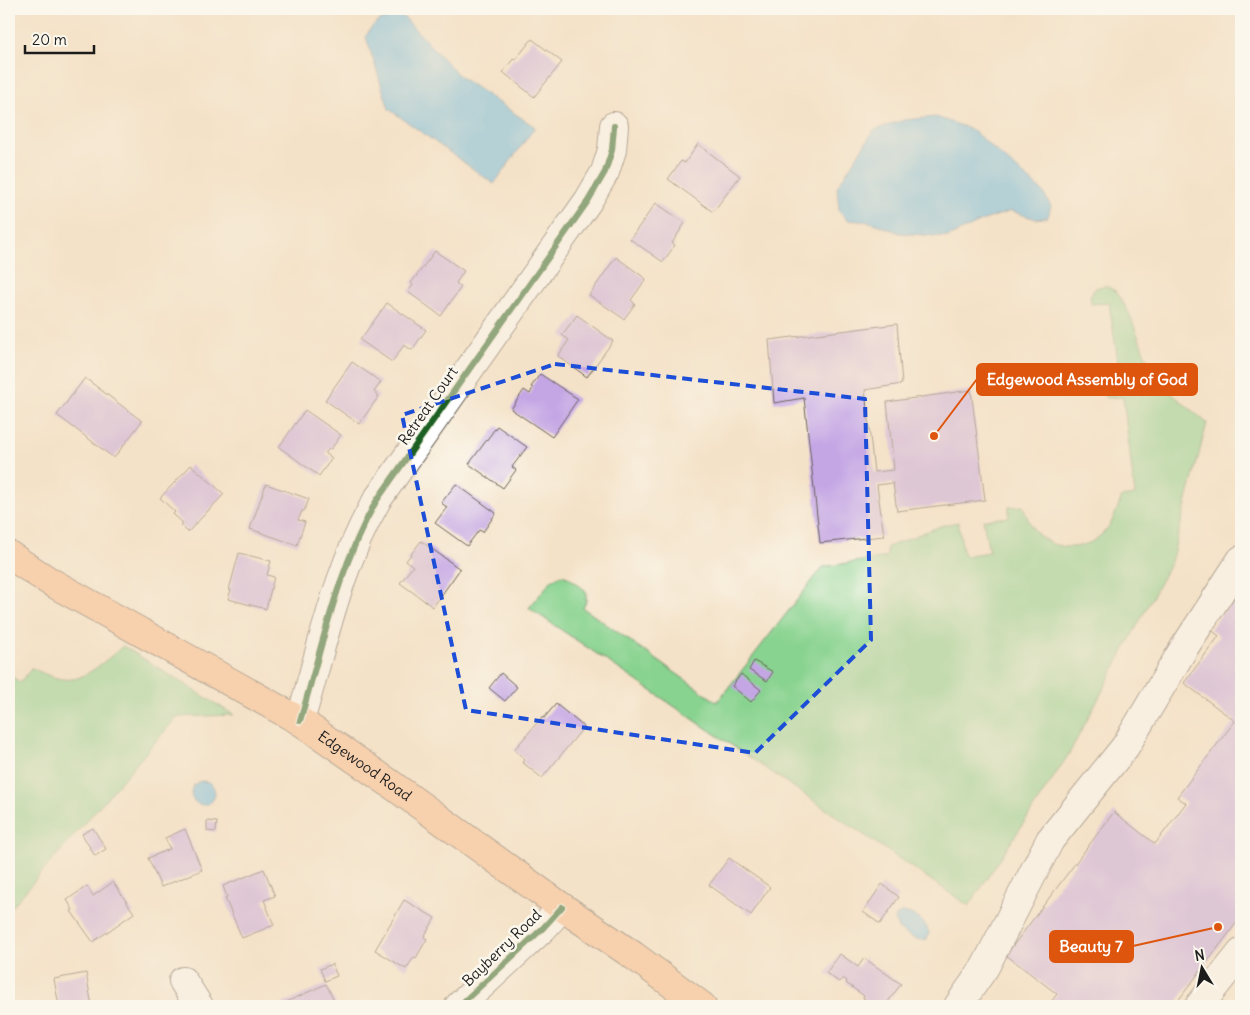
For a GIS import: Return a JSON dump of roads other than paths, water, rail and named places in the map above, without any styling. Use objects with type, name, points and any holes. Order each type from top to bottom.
[{"type":"main road","name":"Edgewood Road","points":[[9,555],[49,582],[300,721],[702,1006]]},
{"type":"street","name":"Retreat Court","points":[[300,721],[346,564],[364,522],[383,492],[588,201],[605,172],[612,150],[614,126]]},
{"type":"street","points":[[958,1006],[985,967],[1050,840],[1125,747],[1184,648],[1241,560]]},
{"type":"street","name":"Bayberry Road","points":[[459,1006],[543,928],[562,907]]},
{"type":"street","points":[[1199,1006],[1241,952]]},
{"type":"street","points":[[183,981],[199,1006]]},
{"type":"water","points":[[400,13],[460,77],[535,127],[494,184],[389,109],[366,37],[375,24]]},
{"type":"water","points":[[936,117],[971,129],[1043,192],[1051,206],[1048,217],[1036,219],[1011,211],[984,220],[948,237],[900,233],[871,222],[847,220],[839,210],[837,187],[874,130],[904,120]]},
{"type":"water","points":[[203,781],[212,784],[215,793],[212,802],[203,805],[194,802],[191,793],[194,784]]},
{"type":"water","points":[[903,912],[915,916],[926,925],[929,933],[927,939],[915,939],[898,929],[895,920],[897,915]]},
{"type":"place","name":"Edgewood Assembly of God","points":[[934,436]]},
{"type":"place","name":"Beauty 7","points":[[1218,927]]}]
